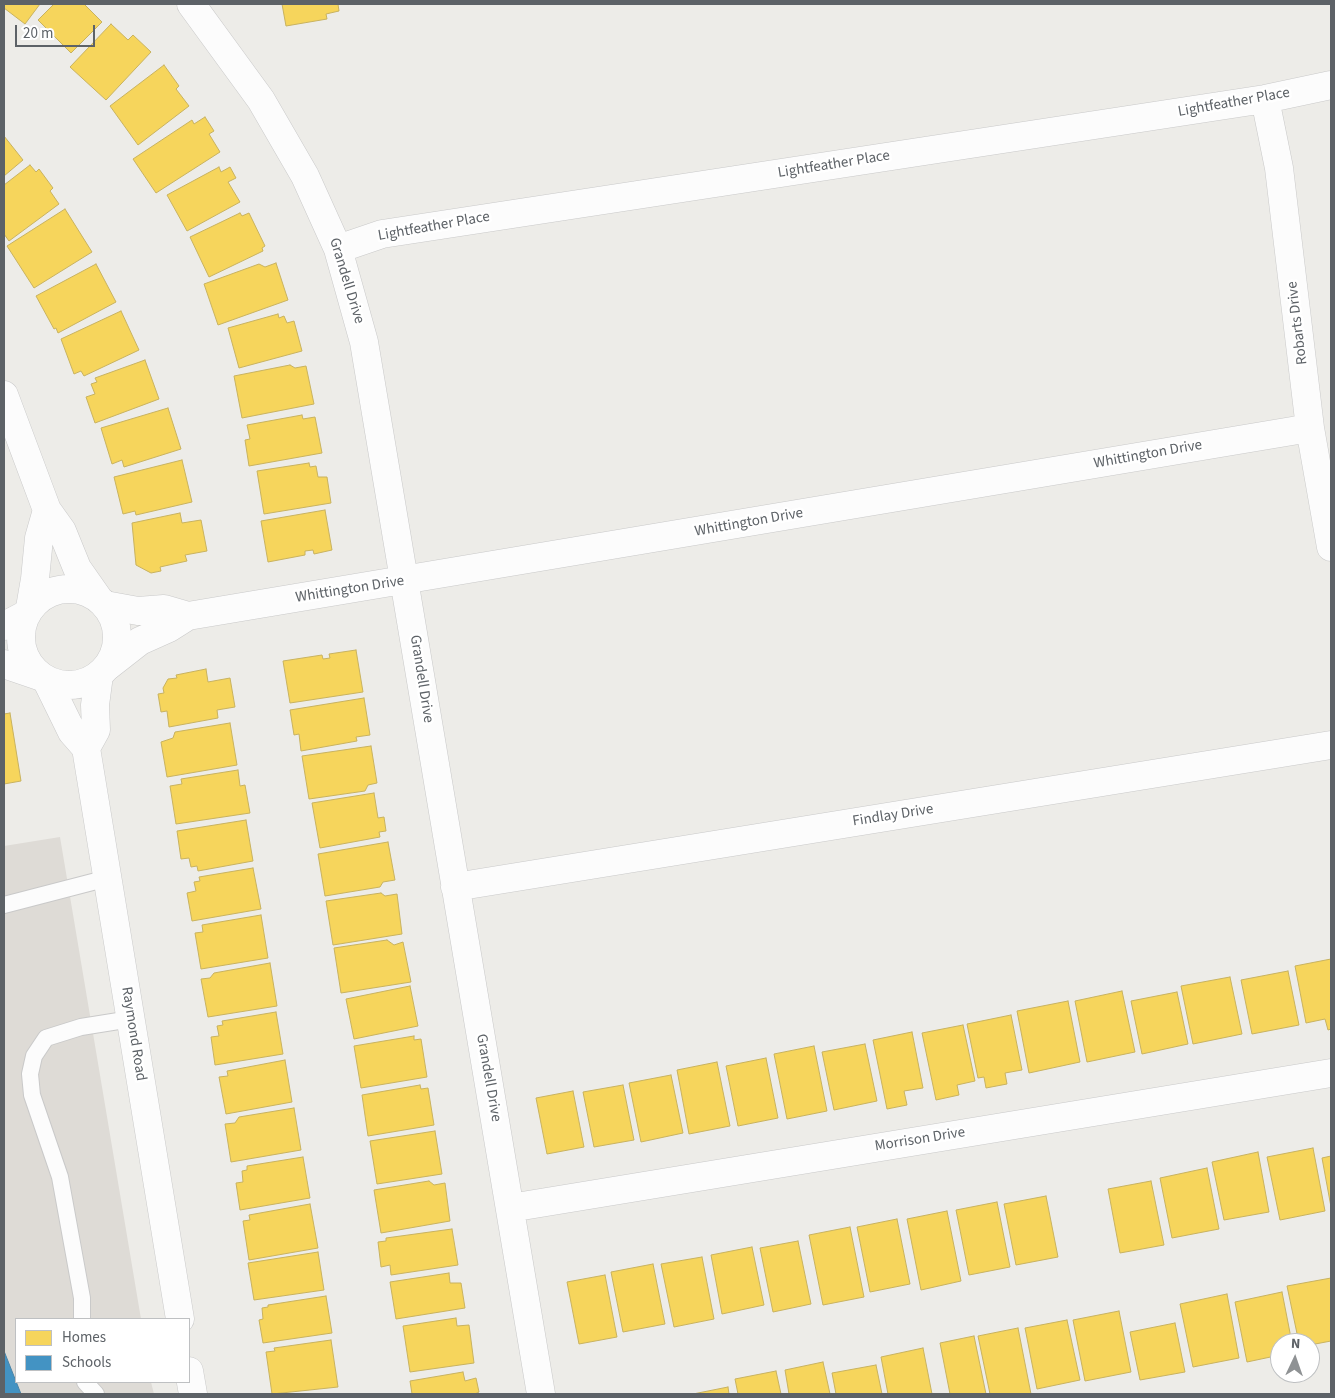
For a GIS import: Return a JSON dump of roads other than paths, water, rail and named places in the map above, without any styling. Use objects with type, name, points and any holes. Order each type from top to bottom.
[{"type":"street","name":"Grandell Drive","points":[[191,4],[248,79],[305,176],[338,248],[364,342],[541,1394]]},
{"type":"street","name":"Lightfeather Place","points":[[338,248],[382,234],[1265,99],[1331,85]]},
{"type":"street","name":"Robarts Drive","points":[[1265,99],[1279,168],[1310,428],[1331,547]]},
{"type":"street","points":[[4,395],[47,510],[62,531],[77,568],[113,616],[117,635],[114,655],[103,670],[91,680],[73,686],[55,685],[43,678],[4,664]]},
{"type":"street","name":"Whittington Drive","points":[[103,670],[140,641],[169,628],[188,616],[1310,428]]},
{"type":"street","points":[[43,678],[28,664],[21,648],[20,616],[36,579],[39,538],[47,510]]},
{"type":"street","points":[[20,616],[38,599],[62,589],[87,592],[102,602]]},
{"type":"street","name":"Whittington Drive","points":[[102,602],[138,611],[164,609],[188,616]]},
{"type":"street","points":[[86,748],[96,730],[95,705],[103,670]]},
{"type":"street","name":"Raymond Road","points":[[43,678],[72,732],[86,748],[180,1318]]},
{"type":"street","name":"Findlay Drive","points":[[455,887],[1331,744]]},
{"type":"street","name":"Morrison Drive","points":[[510,1208],[1331,1073]]},
{"type":"street","points":[[190,1377],[193,1394]]},
{"type":"lane","points":[[4,905],[27,901],[108,878]]},
{"type":"lane","points":[[4,917],[27,901]]},
{"type":"lane","points":[[82,1318],[82,1298],[60,1177],[32,1095],[30,1074],[34,1056],[46,1038],[81,1027],[131,1019]]},
{"type":"lane","points":[[86,1383],[96,1394]]}]
